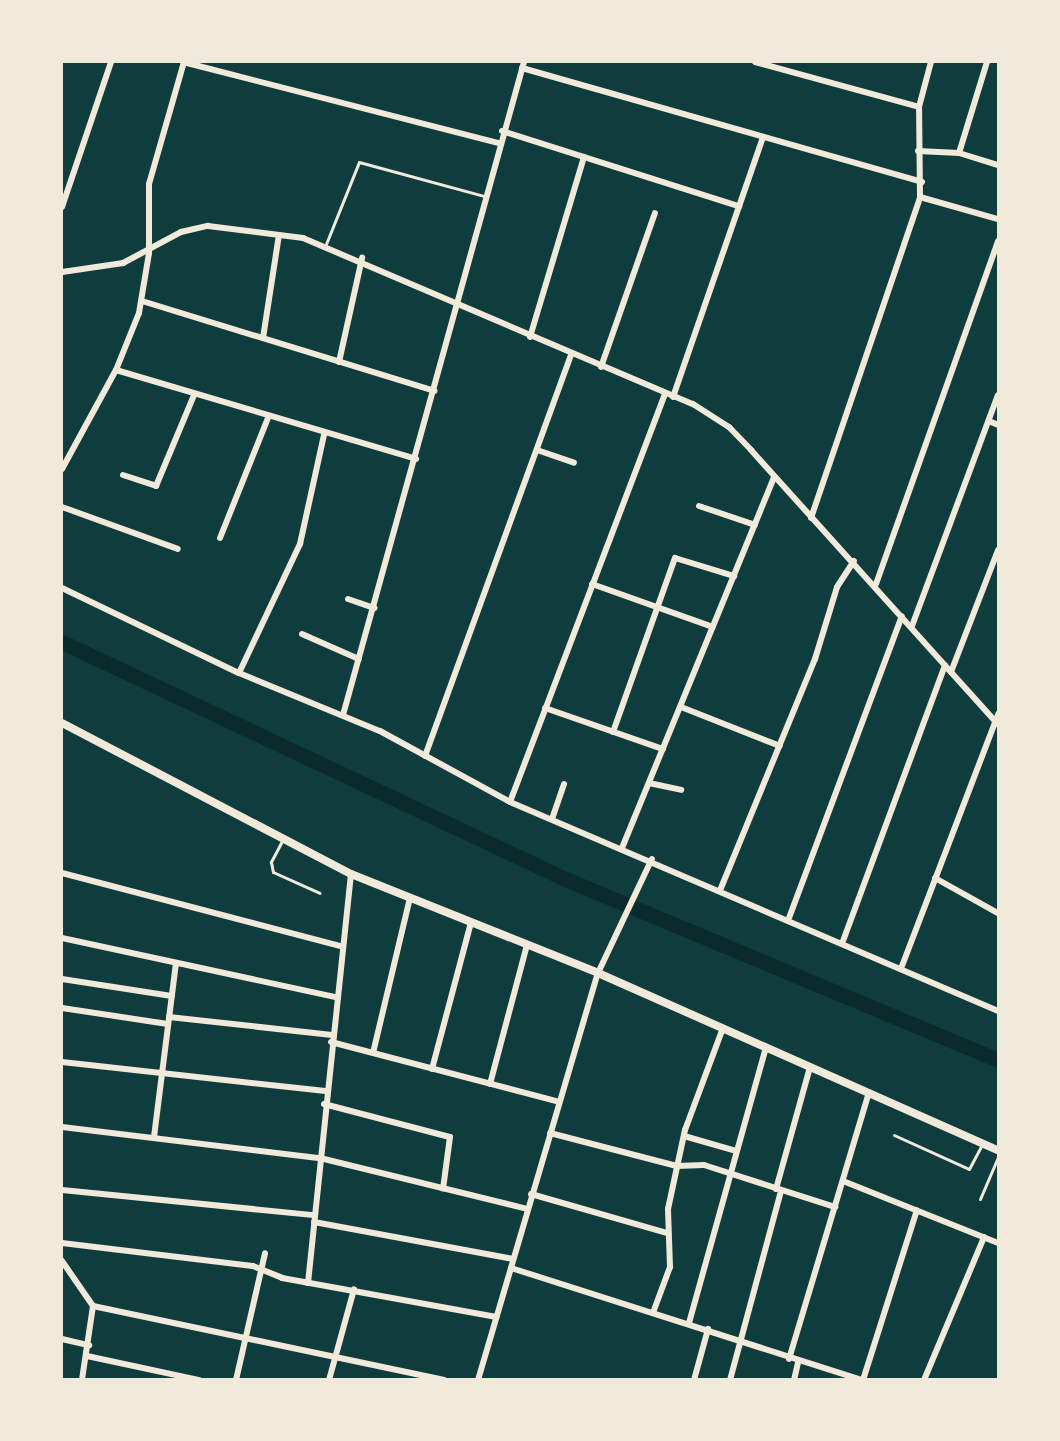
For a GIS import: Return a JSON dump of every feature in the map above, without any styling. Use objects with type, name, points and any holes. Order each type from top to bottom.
[{"type":"street","points":[[62,207],[111,62]]},
{"type":"street","points":[[62,470],[116,370],[142,301],[149,253],[149,184],[184,62],[499,143]]},
{"type":"street","points":[[755,62],[919,107]]},
{"type":"street","points":[[811,518],[920,197],[922,182],[918,151],[919,107],[931,62]]},
{"type":"street","points":[[959,153],[987,62]]},
{"type":"street","points":[[343,715],[416,459],[502,131],[523,65],[922,182]]},
{"type":"street","points":[[502,131],[739,206]]},
{"type":"street","points":[[673,397],[763,137]]},
{"type":"street","points":[[918,151],[959,153],[999,165]]},
{"type":"street","points":[[530,337],[584,157]]},
{"type":"street","points":[[920,197],[999,219]]},
{"type":"street","points":[[601,367],[655,213]]},
{"type":"street","points":[[62,272],[149,253],[182,232],[208,226],[279,235],[326,244],[362,258],[455,306],[673,397],[729,427],[811,518],[876,584],[951,672],[998,720],[934,878],[902,966]]},
{"type":"street","points":[[263,338],[279,235]]},
{"type":"street","points":[[876,584],[999,241]]},
{"type":"street","points":[[339,362],[362,258]]},
{"type":"street","points":[[142,301],[434,391]]},
{"type":"street","points":[[425,756],[571,355]]},
{"type":"street","points":[[116,370],[324,435],[416,459]]},
{"type":"street","points":[[510,802],[665,394]]},
{"type":"street","points":[[123,475],[156,486],[194,395]]},
{"type":"street","points":[[912,627],[999,395]]},
{"type":"street","points":[[220,538],[268,417]]},
{"type":"street","points":[[989,421],[999,424]]},
{"type":"street","points":[[239,673],[300,544],[324,435]]},
{"type":"street","points":[[537,450],[574,463]]},
{"type":"street","points":[[622,848],[774,477]]},
{"type":"street","points":[[699,506],[755,525]]},
{"type":"street","points":[[62,507],[178,549]]},
{"type":"street","points":[[951,672],[999,550]]},
{"type":"street","points":[[613,732],[672,562],[678,557],[734,576]]},
{"type":"street","points":[[721,888],[780,746],[837,587],[854,561]]},
{"type":"street","points":[[592,584],[713,627]]},
{"type":"street","points":[[62,588],[239,673],[343,715],[510,802],[721,888],[902,966],[999,1011]]},
{"type":"street","points":[[348,599],[374,608]]},
{"type":"street","points":[[789,918],[902,616]]},
{"type":"street","points":[[302,634],[359,659]]},
{"type":"street","points":[[843,941],[945,665]]},
{"type":"street","points":[[681,707],[780,746]]},
{"type":"street","points":[[545,708],[663,749]]},
{"type":"street","points":[[62,723],[351,874],[598,973],[999,1150]]},
{"type":"street","points":[[649,783],[681,790]]},
{"type":"street","points":[[552,819],[564,784]]},
{"type":"street","points":[[478,1380],[598,973],[652,859]]},
{"type":"street","points":[[62,873],[341,946]]},
{"type":"street","points":[[308,1283],[325,1091],[351,874]]},
{"type":"street","points":[[934,878],[999,913]]},
{"type":"street","points":[[373,1053],[410,898]]},
{"type":"street","points":[[432,1069],[471,922]]},
{"type":"street","points":[[62,938],[336,997]]},
{"type":"street","points":[[490,1084],[527,945]]},
{"type":"street","points":[[154,1137],[176,963]]},
{"type":"street","points":[[62,979],[172,996]]},
{"type":"street","points":[[62,1008],[331,1038],[373,1053],[559,1102]]},
{"type":"street","points":[[654,1310],[670,1267],[668,1233],[677,1166],[684,1136],[723,1028]]},
{"type":"street","points":[[689,1323],[766,1047]]},
{"type":"street","points":[[62,1062],[325,1091]]},
{"type":"street","points":[[730,1380],[810,1067]]},
{"type":"street","points":[[789,1359],[869,1093]]},
{"type":"street","points":[[324,1104],[445,1134],[453,1149],[443,1189]]},
{"type":"street","points":[[62,1127],[320,1158],[527,1209]]},
{"type":"street","points":[[550,1133],[677,1166],[704,1165],[835,1207]]},
{"type":"street","points":[[684,1136],[736,1151]]},
{"type":"street","points":[[843,1181],[999,1244]]},
{"type":"street","points":[[62,1190],[314,1219],[513,1259]]},
{"type":"street","points":[[531,1194],[668,1233]]},
{"type":"street","points":[[511,1268],[654,1310],[789,1359],[862,1380],[918,1210]]},
{"type":"street","points":[[924,1380],[984,1238]]},
{"type":"street","points":[[62,1243],[262,1268],[308,1283],[354,1289],[496,1317]]},
{"type":"street","points":[[236,1380],[265,1253]]},
{"type":"street","points":[[62,1261],[93,1306],[82,1380]]},
{"type":"street","points":[[329,1380],[354,1289]]},
{"type":"street","points":[[93,1306],[444,1380]]},
{"type":"street","points":[[694,1380],[708,1329]]},
{"type":"street","points":[[62,1339],[89,1345]]},
{"type":"street","points":[[87,1356],[199,1380]]},
{"type":"street","points":[[794,1380],[798,1362]]},
{"type":"lane","points":[[326,244],[359,162],[484,196]]},
{"type":"lane","points":[[283,839],[271,862],[273,872],[320,893]]},
{"type":"lane","points":[[894,1135],[969,1169],[983,1143]]},
{"type":"lane","points":[[980,1199],[999,1157]]},
{"type":"waterway","points":[[62,642],[563,878],[998,1060]]}]
